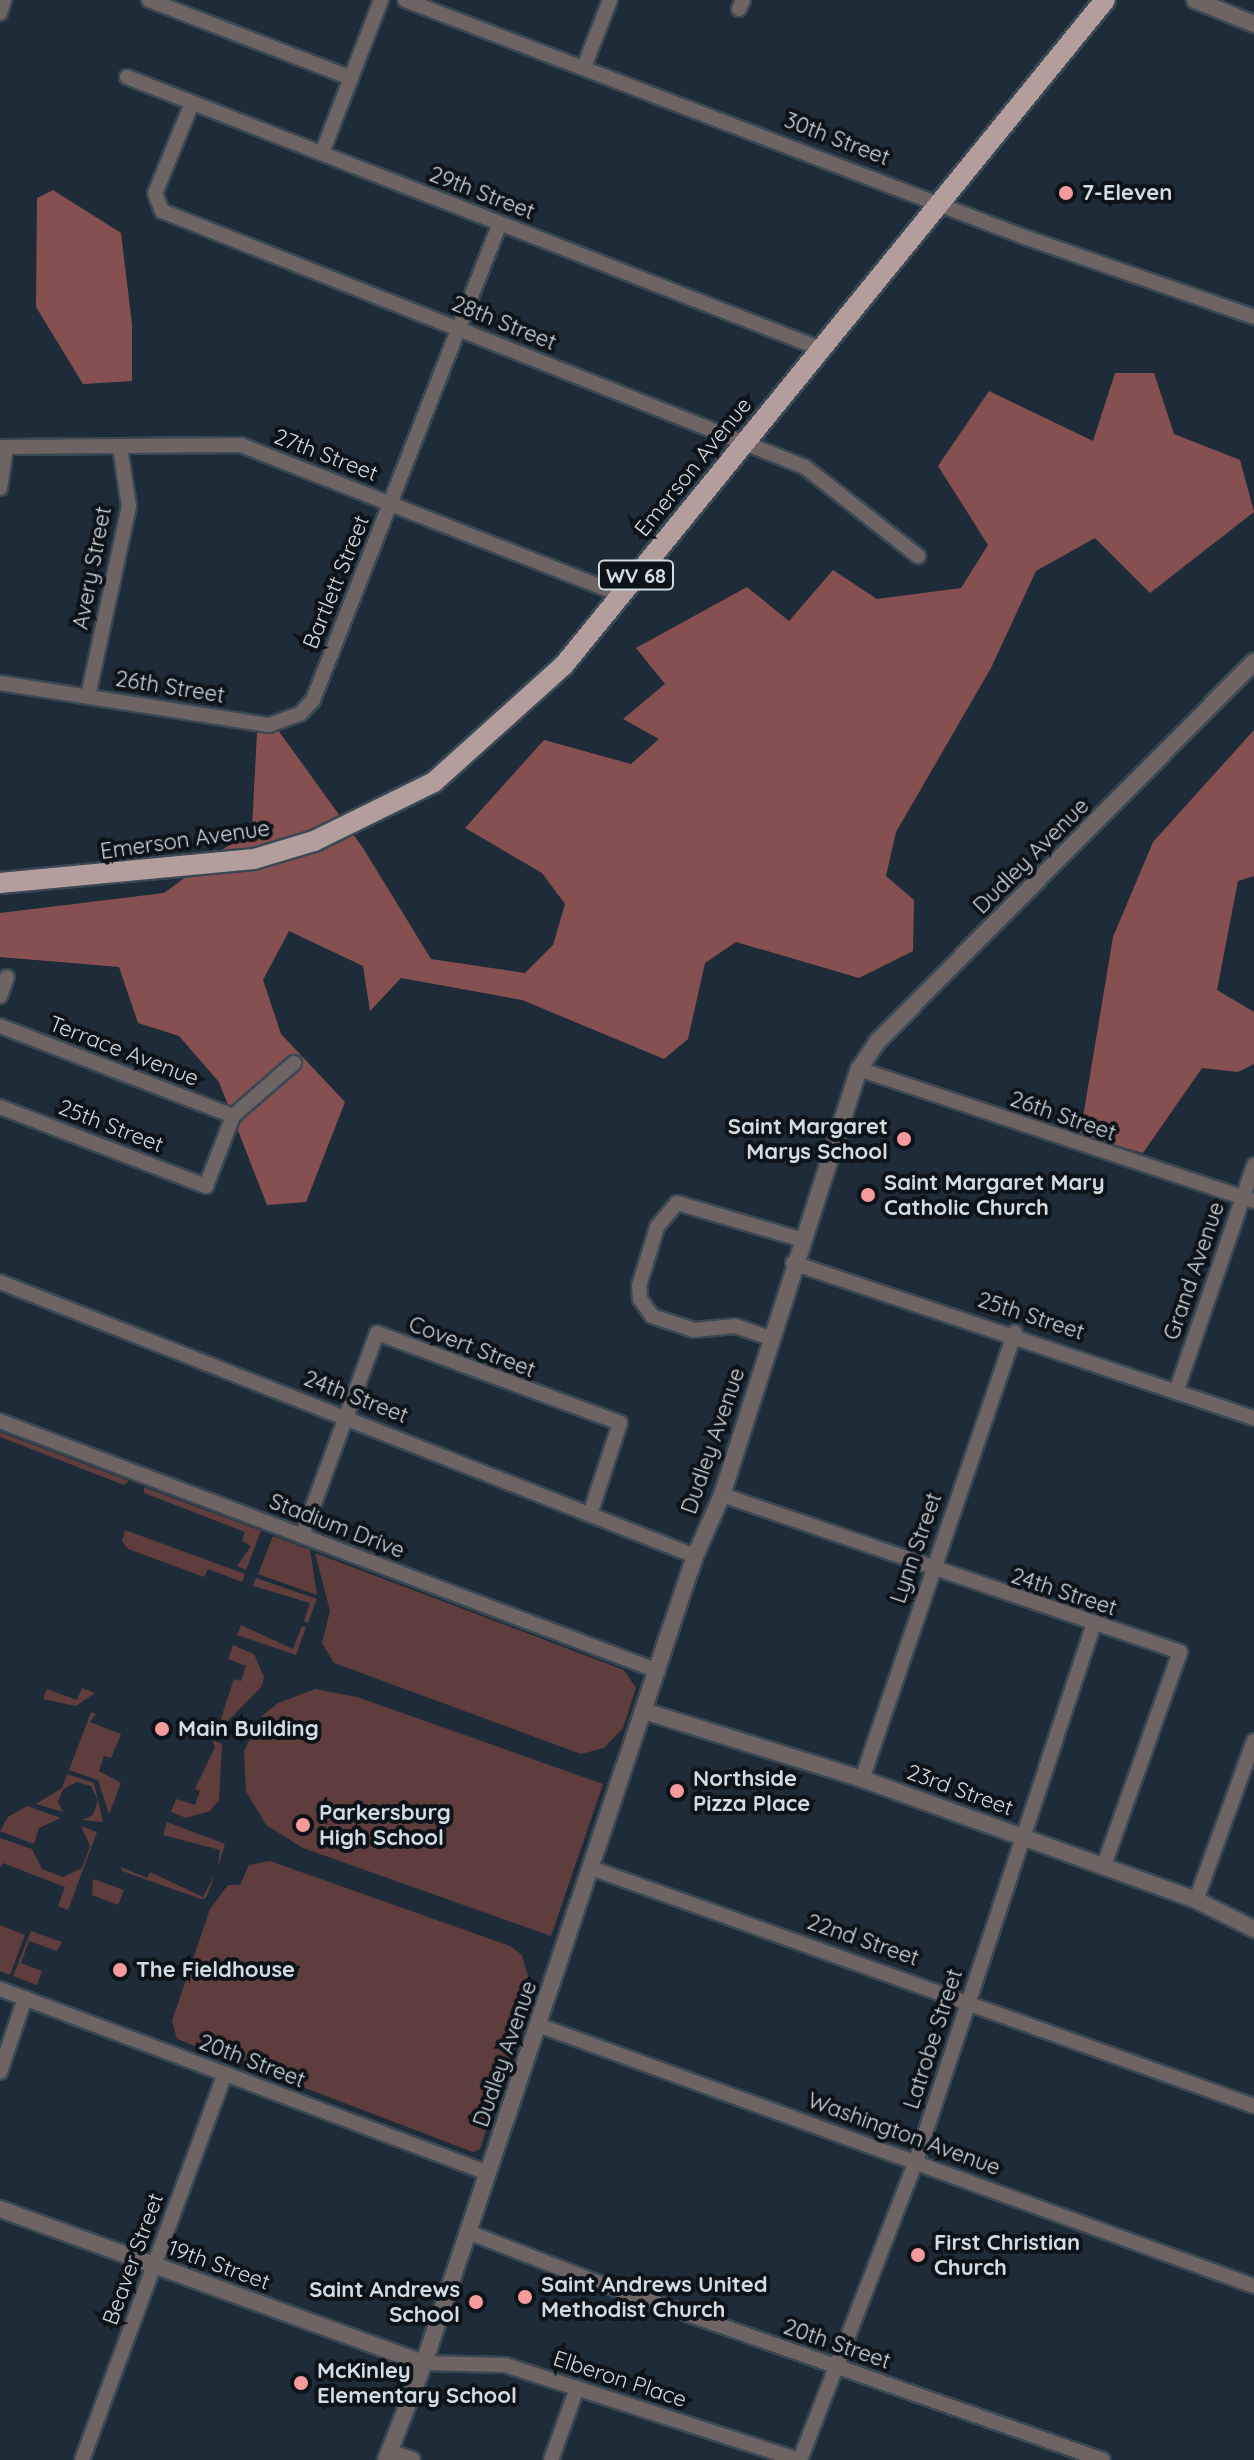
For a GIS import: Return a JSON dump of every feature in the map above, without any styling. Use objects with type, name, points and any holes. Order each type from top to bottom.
[{"type":"main road","name":"Emerson Avenue","points":[[0,883],[254,859],[377,814],[434,782],[536,693],[1105,0]]},
{"type":"street","points":[[0,13],[4,0]]},
{"type":"street","points":[[149,0],[351,78]]},
{"type":"street","points":[[322,153],[381,0]]},
{"type":"street","name":"30th Street","points":[[405,0],[941,202],[1027,238],[1254,317]]},
{"type":"street","points":[[584,67],[610,0]]},
{"type":"street","points":[[1195,0],[1254,24]]},
{"type":"street","name":"29th Street","points":[[127,77],[821,349]]},
{"type":"street","name":"28th Street","points":[[192,103],[155,193],[162,211],[805,467],[918,556]]},
{"type":"street","name":"Bartlett Street","points":[[318,688],[500,223]]},
{"type":"street","name":"27th Street","points":[[3,448],[241,445],[620,594]]},
{"type":"street","name":"Avery Street","points":[[88,696],[129,506],[120,447]]},
{"type":"street","points":[[0,488],[3,448]]},
{"type":"street","name":"Dudley Avenue","points":[[389,2456],[424,2363],[695,1556],[722,1495],[800,1239],[859,1069],[878,1041],[1254,662]]},
{"type":"street","name":"26th Street","points":[[0,683],[269,725],[300,714],[318,688]]},
{"type":"street","points":[[0,996],[7,977]]},
{"type":"street","name":"Terrace Avenue","points":[[0,1026],[233,1116]]},
{"type":"street","points":[[233,1116],[294,1063]]},
{"type":"street","name":"26th Street","points":[[859,1069],[1248,1199]]},
{"type":"street","name":"25th Street","points":[[0,1107],[206,1186],[233,1116]]},
{"type":"street","name":"Grand Avenue","points":[[1176,1392],[1248,1199],[1254,1165]]},
{"type":"street","points":[[770,1338],[735,1326],[694,1330],[652,1316],[640,1299],[639,1286],[652,1242],[677,1203],[800,1239]]},
{"type":"street","name":"25th Street","points":[[793,1263],[1015,1333],[1254,1418]]},
{"type":"street","name":"24th Street","points":[[0,1282],[347,1416],[695,1556]]},
{"type":"street","name":"Covert Street","points":[[302,1536],[377,1333],[620,1423],[590,1514]]},
{"type":"street","name":"Lynn Street","points":[[862,1779],[931,1570],[1015,1333]]},
{"type":"street","name":"Stadium Drive","points":[[0,1421],[658,1671]]},
{"type":"street","name":"24th Street","points":[[722,1495],[1093,1626],[1180,1652],[1104,1866]]},
{"type":"street","name":"Latrobe Street","points":[[799,2460],[916,2161],[1093,1626]]},
{"type":"street","name":"23rd Street","points":[[644,1711],[862,1779],[1196,1900],[1254,1929]]},
{"type":"street","points":[[1196,1900],[1254,1741]]},
{"type":"street","name":"22nd Street","points":[[591,1868],[1254,2106]]},
{"type":"street","name":"20th Street","points":[[0,1989],[488,2173]]},
{"type":"street","points":[[0,2072],[25,1998]]},
{"type":"street","name":"Washington Avenue","points":[[538,2025],[1254,2286]]},
{"type":"street","name":"Beaver Street","points":[[82,2460],[225,2074]]},
{"type":"street","name":"19th Street","points":[[0,2209],[424,2363]]},
{"type":"street","name":"20th Street","points":[[468,2232],[834,2367],[1103,2460]]},
{"type":"street","name":"Elberon Place","points":[[424,2363],[505,2365],[799,2460]]},
{"type":"street","points":[[551,2460],[577,2388]]},
{"type":"street","points":[[389,2456],[412,2460]]},
{"type":"shaded area","points":[[53,190],[121,233],[132,324],[132,381],[83,384],[36,307],[37,198]]},
{"type":"shaded area","points":[[1115,373],[1154,373],[1174,434],[1240,460],[1254,512],[1150,593],[1095,538],[1036,571],[991,668],[896,832],[886,876],[914,900],[913,951],[859,978],[736,942],[705,963],[688,1039],[664,1059],[522,1000],[401,978],[370,1011],[363,966],[289,931],[263,980],[281,1034],[345,1102],[306,1202],[267,1205],[219,1082],[179,1036],[138,1023],[119,967],[0,957],[0,913],[164,893],[252,828],[257,733],[278,730],[363,848],[431,959],[525,973],[553,945],[565,904],[542,873],[465,828],[544,740],[631,764],[659,739],[623,719],[665,684],[636,648],[747,587],[789,621],[833,570],[877,599],[961,588],[988,545],[938,466],[989,391],[1093,441]]},
{"type":"shaded area","points":[[1254,730],[1254,876],[1238,881],[1217,990],[1254,1012],[1254,1064],[1238,1072],[1202,1068],[1143,1153],[1080,1135],[1113,937],[1153,842]]},
{"type":"shaded area","points":[[0,1432],[129,1481],[124,1485],[0,1437]]},
{"type":"shaded area","points":[[144,1487],[261,1531],[246,1570],[237,1566],[251,1546],[242,1541],[245,1532],[144,1493]]},
{"type":"shaded area","points":[[125,1530],[245,1574],[242,1582],[208,1569],[204,1577],[128,1549],[122,1541]]},
{"type":"shaded area","points":[[273,1536],[310,1550],[317,1595],[258,1574]]},
{"type":"shaded area","points":[[315,1553],[624,1670],[636,1688],[623,1728],[604,1748],[581,1754],[334,1663],[322,1643],[330,1611]]},
{"type":"shaded area","points":[[256,1578],[317,1599],[308,1623],[304,1621],[310,1603],[253,1586]]},
{"type":"shaded area","points":[[241,1625],[293,1649],[302,1626],[306,1627],[296,1655],[237,1635]]},
{"type":"shaded area","points":[[233,1645],[254,1654],[264,1677],[262,1686],[223,1726],[221,1718],[234,1679],[241,1681],[246,1666],[228,1659]]},
{"type":"shaded area","points":[[82,1688],[95,1693],[76,1706],[43,1699],[47,1689],[77,1700]]},
{"type":"shaded area","points":[[315,1689],[357,1697],[603,1784],[551,1936],[303,1848],[266,1825],[246,1791],[244,1751],[262,1716],[278,1703]]},
{"type":"shaded area","points":[[91,1712],[96,1714],[90,1722],[121,1734],[111,1758],[104,1756],[99,1771],[121,1783],[109,1814],[98,1780],[69,1770]]},
{"type":"shaded area","points":[[212,1740],[222,1744],[219,1800],[210,1811],[186,1818],[171,1812],[176,1799],[195,1805],[200,1791],[195,1789],[215,1747]]},
{"type":"shaded area","points":[[67,1774],[94,1783],[98,1800],[91,1786],[77,1782],[63,1789],[58,1802],[63,1812],[36,1804],[62,1788]]},
{"type":"shaded area","points":[[98,1800],[103,1822],[82,1820],[93,1815]]},
{"type":"shaded area","points":[[27,1806],[61,1818],[39,1828],[34,1844],[0,1831],[8,1817]]},
{"type":"shaded area","points":[[167,1822],[225,1844],[218,1867],[220,1850],[163,1835]]},
{"type":"shaded area","points":[[81,1826],[97,1832],[68,1910],[58,1906],[65,1887],[3,1863],[0,1868],[0,1838],[32,1849],[42,1869],[63,1877],[82,1868],[90,1846]]},
{"type":"shaded area","points":[[270,1861],[510,1946],[522,1955],[533,1994],[480,2149],[473,2152],[177,2039],[172,2021],[210,1909],[228,1885],[240,1885],[249,1865]]},
{"type":"shaded area","points":[[121,1867],[147,1878],[150,1872],[203,1897],[215,1874],[206,1898],[201,1899],[122,1871]]},
{"type":"shaded area","points":[[93,1879],[124,1890],[118,1905],[92,1895]]},
{"type":"shaded area","points":[[0,1925],[25,1935],[10,1975],[0,1971]]},
{"type":"shaded area","points":[[31,1931],[62,1942],[57,1951],[29,1941],[21,1963],[42,1971],[37,1985],[13,1976]]},
{"type":"place","name":"7-Eleven","points":[[1066,193]]},
{"type":"place","name":"Saint Margaret Marys School","points":[[904,1139]]},
{"type":"place","name":"Saint Margaret Mary Catholic Church","points":[[868,1195]]},
{"type":"place","name":"Main Building","points":[[162,1729]]},
{"type":"place","name":"Northside Pizza Place","points":[[677,1791]]},
{"type":"place","name":"Parkersburg High School","points":[[303,1825]]},
{"type":"place","name":"The Fieldhouse","points":[[120,1970]]},
{"type":"place","name":"First Christian Church","points":[[918,2255]]},
{"type":"place","name":"Saint Andrews United Methodist Church","points":[[525,2297]]},
{"type":"place","name":"Saint Andrews School","points":[[476,2302]]},
{"type":"place","name":"McKinley Elementary School","points":[[301,2383]]}]
